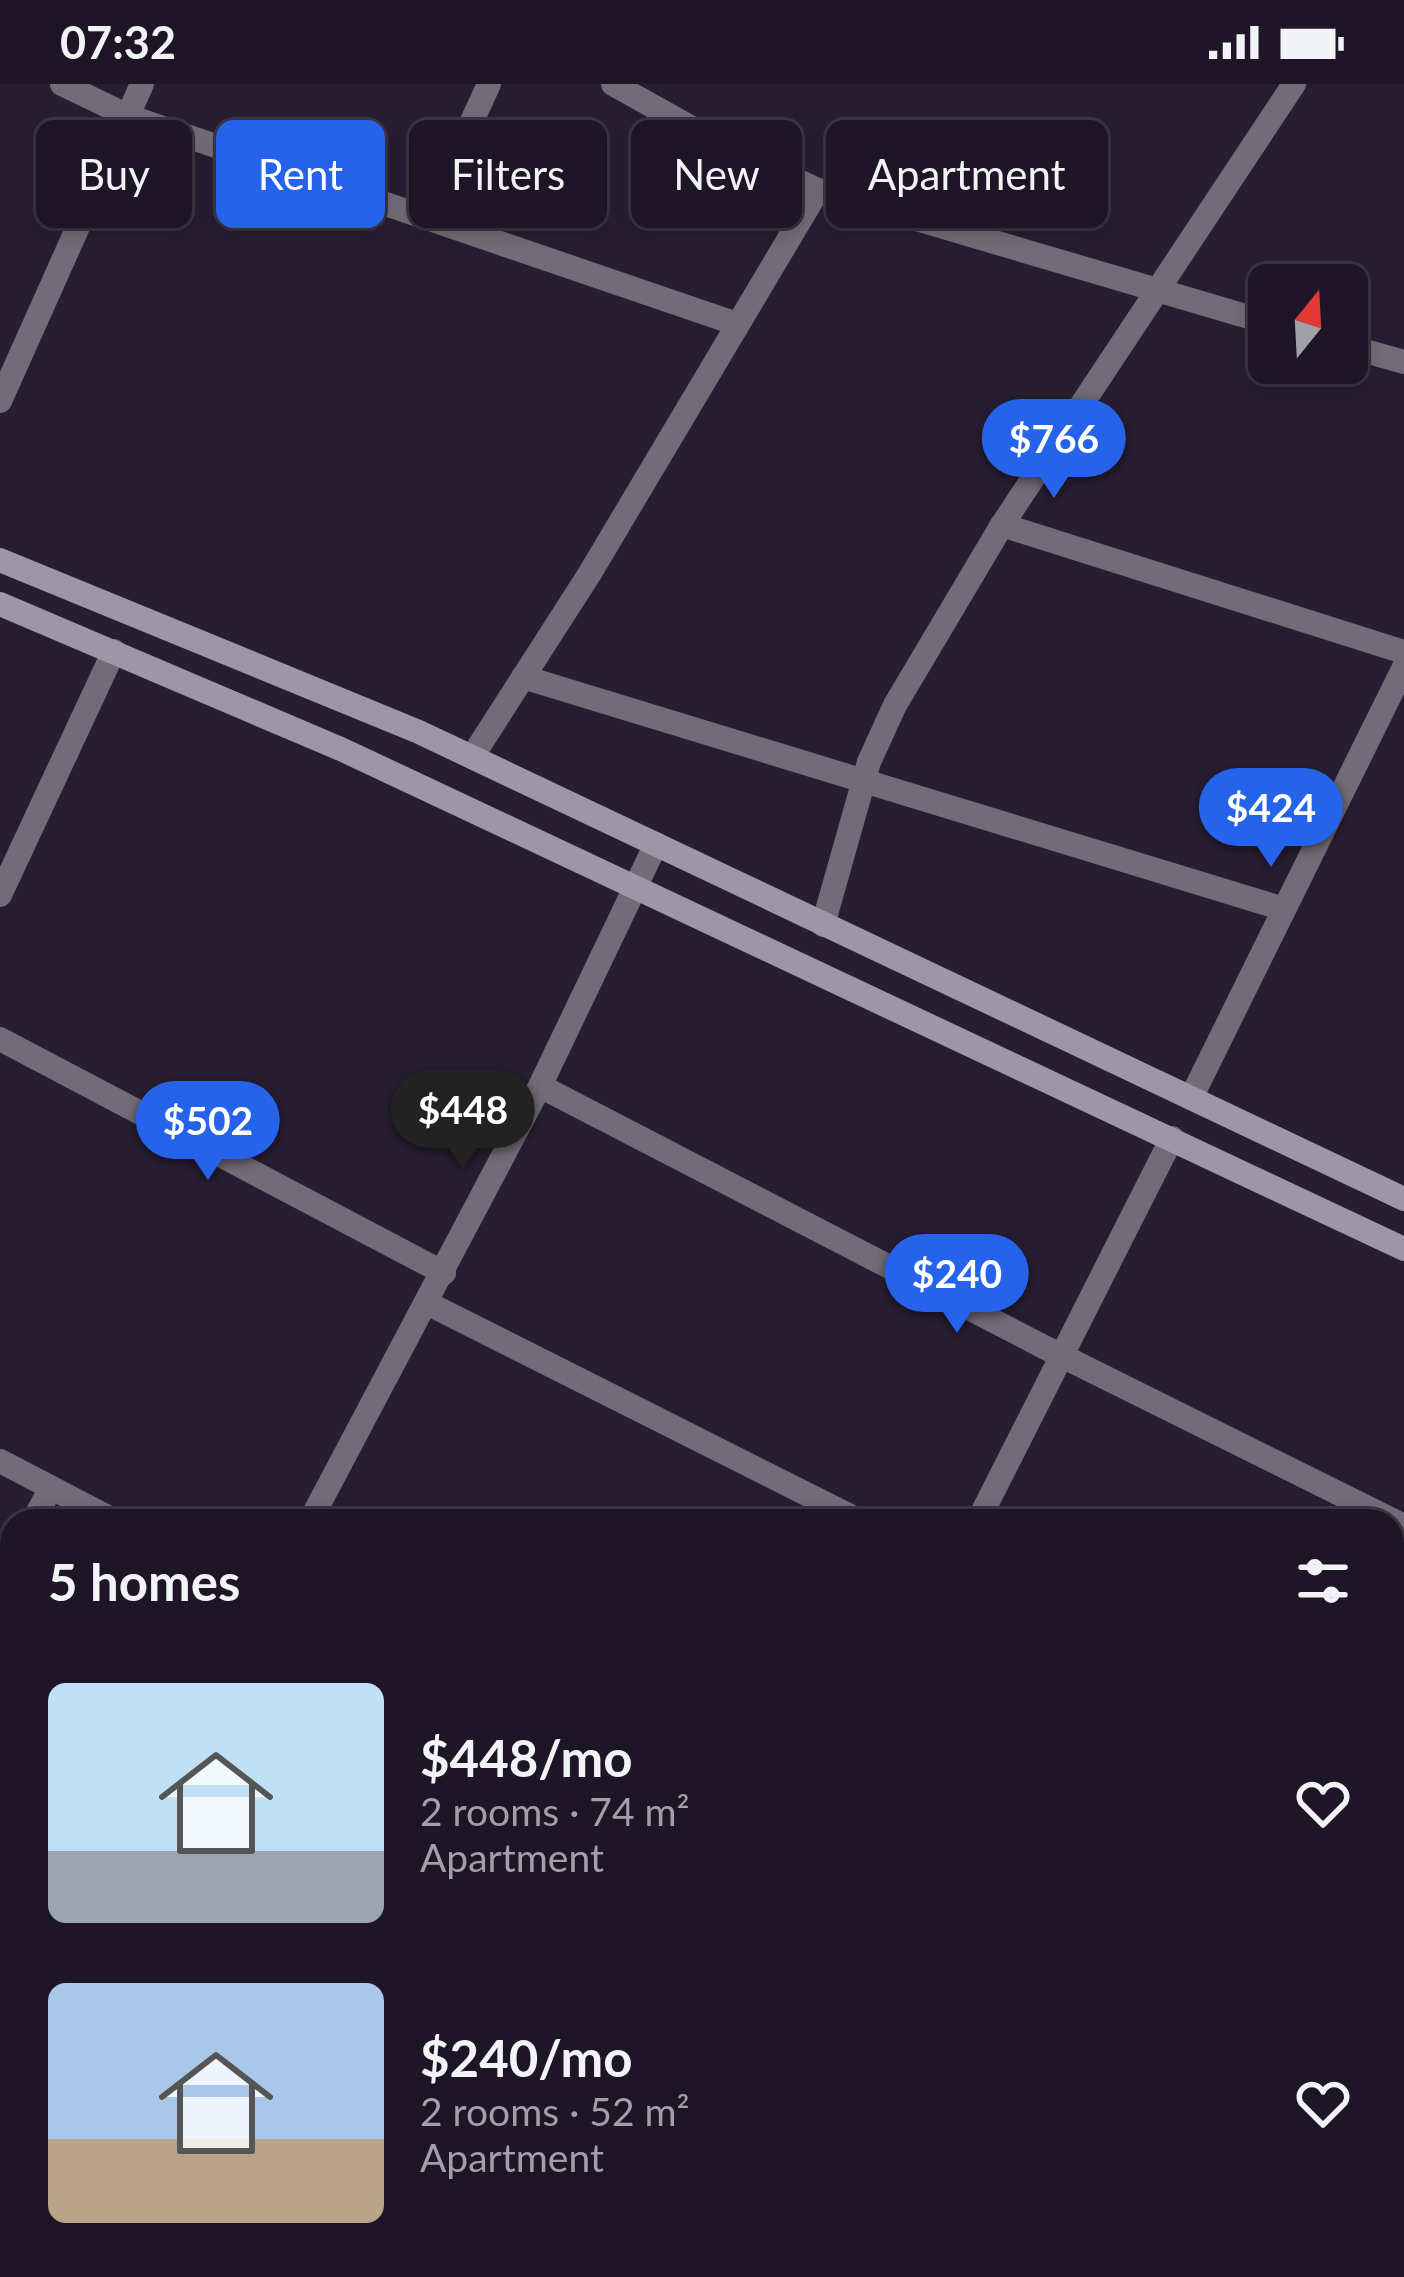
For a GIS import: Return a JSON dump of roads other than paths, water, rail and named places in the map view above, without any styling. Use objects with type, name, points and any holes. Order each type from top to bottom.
[{"type":"main road","points":[[0,560],[215,646],[472,758],[1404,1199]]},
{"type":"main road","points":[[0,604],[343,750],[1404,1250]]},
{"type":"street","points":[[62,84],[128,116],[409,211]]},
{"type":"street","points":[[4,384],[142,84]]},
{"type":"street","points":[[472,120],[488,84]]},
{"type":"street","points":[[613,84],[726,147],[818,190],[1248,316]]},
{"type":"street","points":[[823,925],[863,781],[895,705],[1002,525],[1294,84]]},
{"type":"street","points":[[472,758],[818,190]]},
{"type":"street","points":[[460,228],[737,324]]},
{"type":"street","points":[[1368,352],[1404,362]]},
{"type":"street","points":[[1002,525],[1404,652]]},
{"type":"street","points":[[0,895],[114,651]]},
{"type":"street","points":[[1191,1098],[1404,667]]},
{"type":"street","points":[[524,677],[1284,909]]},
{"type":"street","points":[[316,1509],[541,1086],[656,844]]},
{"type":"street","points":[[0,1039],[444,1273]]},
{"type":"street","points":[[541,1086],[1064,1357],[1370,1509]]},
{"type":"street","points":[[984,1509],[1172,1138]]},
{"type":"street","points":[[427,1303],[836,1509]]},
{"type":"street","points":[[0,1461],[92,1509]]},
{"type":"street","points":[[40,1509],[51,1488]]}]
